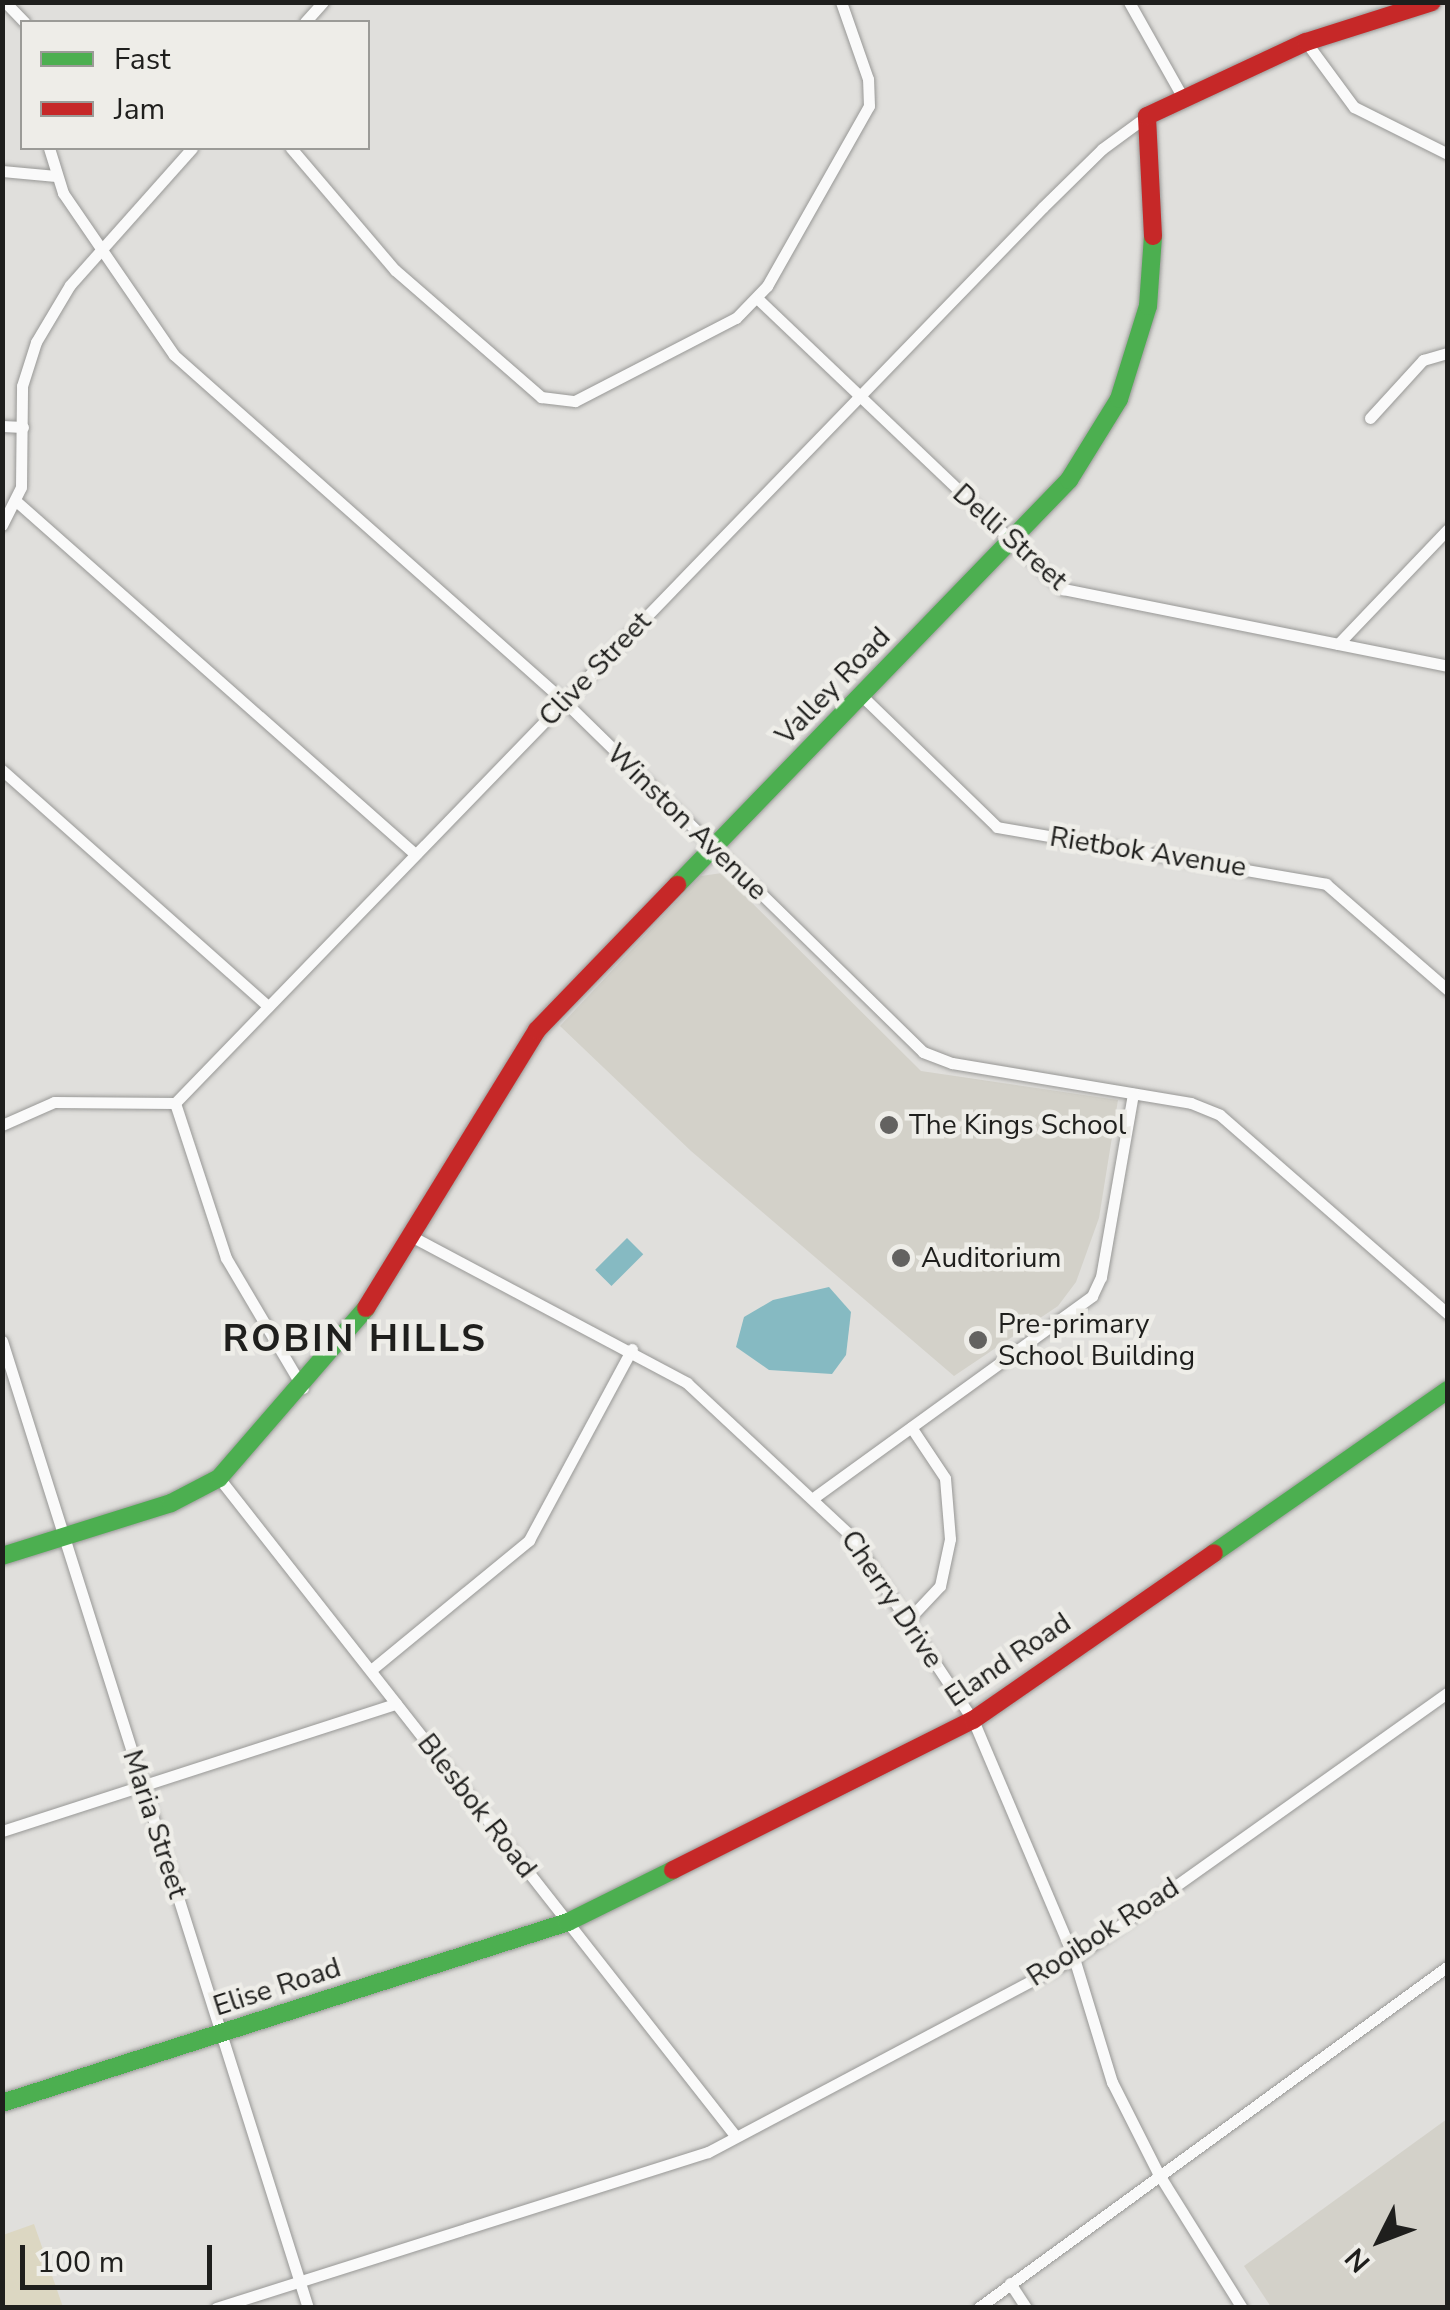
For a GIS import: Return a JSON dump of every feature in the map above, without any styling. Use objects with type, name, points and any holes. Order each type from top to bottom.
[{"type":"street","points":[[293,150],[376,252],[549,402],[566,403],[713,331],[758,299],[869,106],[868,79],[841,2]]},
{"type":"street","points":[[1129,2],[1182,96]]},
{"type":"street","points":[[1147,116],[1182,96],[1306,42],[1432,2]]},
{"type":"street","points":[[1306,42],[1354,107],[1448,154]]},
{"type":"street","name":"Clive Street","points":[[175,1104],[1090,159],[1147,116]]},
{"type":"street","name":"Valley Road","points":[[219,1478],[303,1388],[365,1312],[537,1030],[1010,542],[1084,460],[1132,369],[1154,270],[1147,116]]},
{"type":"street","name":"Winston Avenue","points":[[50,150],[56,176],[100,252],[188,370],[564,701],[930,1056],[1192,1103],[1243,1130],[1448,1314]]},
{"type":"street","points":[[2,525],[16,501],[29,357],[59,300],[190,150]]},
{"type":"street","points":[[2,172],[56,176]]},
{"type":"street","name":"Delli Street","points":[[758,299],[1010,542],[1054,582],[1082,597],[1448,666]]},
{"type":"street","points":[[1370,418],[1422,360],[1448,353]]},
{"type":"street","points":[[2,426],[23,426]]},
{"type":"street","points":[[16,501],[415,854]]},
{"type":"street","points":[[1338,644],[1448,529]]},
{"type":"street","name":"Rietbok Avenue","points":[[862,696],[997,827],[1326,884],[1448,990]]},
{"type":"street","points":[[2,770],[268,1006]]},
{"type":"street","points":[[816,1496],[1092,1296],[1100,1278],[1133,1094]]},
{"type":"street","points":[[2,1124],[54,1102],[175,1104],[226,1258],[303,1388]]},
{"type":"street","name":"Cherry Drive","points":[[409,1235],[632,1349],[687,1383],[816,1496],[851,1536],[973,1720],[1074,1958],[1104,2063],[1158,2173],[1242,2308]]},
{"type":"street","name":"Maria Street","points":[[2,1341],[308,2308]]},
{"type":"street","points":[[370,1670],[529,1540],[632,1349]]},
{"type":"street","name":"Eland Road","points":[[568,1922],[973,1720],[1448,1390]]},
{"type":"street","points":[[906,1621],[940,1586],[950,1540],[945,1478],[911,1426]]},
{"type":"street","points":[[2,1556],[170,1502],[219,1478]]},
{"type":"street","name":"Blesbok Road","points":[[219,1478],[734,2134]]},
{"type":"street","name":"Rooibok Road","points":[[216,2308],[683,2161],[1074,1958],[1448,1692]]},
{"type":"street","points":[[2,1831],[396,1704]]},
{"type":"street","name":"Elise Road","points":[[2,2103],[568,1922]]},
{"type":"street","points":[[978,2308],[1158,2173],[1448,1966]]},
{"type":"street","points":[[1010,2284],[1026,2308]]},
{"type":"shaded area","name":"The Kings School","points":[[722,873],[921,1071],[1118,1100],[1099,1218],[1076,1282],[1058,1306],[954,1376],[691,1151],[560,1026],[701,876]]},
{"type":"shaded area","points":[[1447,2119],[1447,2307],[1271,2307],[1244,2266]]},
{"type":"shaded area","points":[[34,2224],[63,2307],[3,2307],[3,2235]]},
{"type":"water","points":[[627,1238],[643,1254],[611,1286],[595,1270]]},
{"type":"water","points":[[829,1287],[851,1312],[846,1355],[832,1374],[769,1370],[736,1347],[744,1317],[773,1300]]},
{"type":"traffic: fast","points":[[677,885],[1069,480],[1119,399],[1148,306],[1153,236]]},
{"type":"traffic: fast","points":[[2,1556],[171,1503],[219,1478],[366,1308]]},
{"type":"traffic: fast","points":[[1214,1553],[1448,1390]]},
{"type":"traffic: fast","points":[[2,2103],[568,1922],[673,1870]]},
{"type":"traffic: jam","points":[[1153,236],[1147,116],[1306,42],[1432,2]]},
{"type":"traffic: jam","points":[[366,1308],[537,1030],[677,885]]},
{"type":"traffic: jam","points":[[673,1870],[973,1720],[1214,1553]]},
{"type":"place","name":"The Kings School","points":[[889,1125]]},
{"type":"place","name":"Auditorium","points":[[901,1258]]},
{"type":"place","name":"Pre-primary School Building","points":[[978,1340]]},
{"type":"district","name":"ROBIN HILLS","points":[[355,1339]]}]
